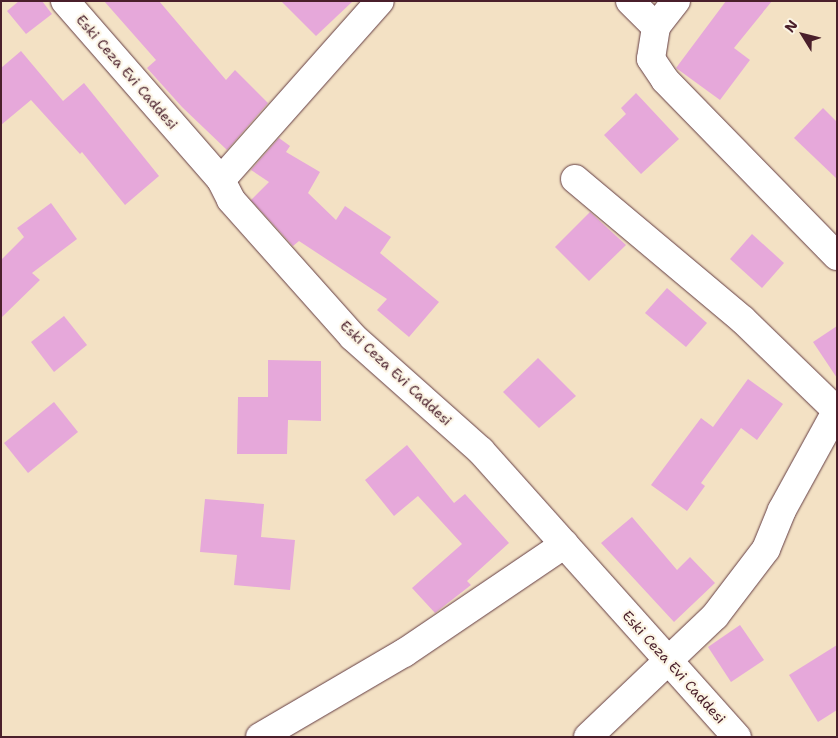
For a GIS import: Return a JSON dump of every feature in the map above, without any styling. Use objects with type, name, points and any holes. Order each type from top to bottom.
[{"type":"street","name":"Eski Ceza Evi Caddesi","points":[[65,1],[220,180],[231,200],[353,337],[481,451],[737,737]]},
{"type":"street","points":[[220,180],[380,1]]},
{"type":"street","points":[[630,1],[656,27]]},
{"type":"street","points":[[676,1],[656,27],[651,59],[665,80],[837,256]]},
{"type":"street","points":[[575,179],[743,320],[836,410],[782,510],[766,549],[715,616],[666,659],[588,737]]},
{"type":"street","points":[[260,737],[404,654],[566,544]]},
{"type":"building","points":[[19,1],[42,1],[52,14],[26,34],[7,11]]},
{"type":"building","points":[[104,1],[159,1],[226,80],[235,70],[268,103],[227,150],[182,107],[147,68],[156,60]]},
{"type":"building","points":[[281,1],[353,1],[316,36]]},
{"type":"building","points":[[726,1],[772,1],[734,48],[750,60],[720,100],[676,68]]},
{"type":"building","points":[[21,51],[63,101],[84,83],[159,176],[125,205],[82,152],[80,154],[31,100],[1,125],[1,68]]},
{"type":"building","points":[[636,93],[679,139],[641,174],[604,135],[626,114],[621,108]]},
{"type":"building","points":[[823,108],[837,122],[837,179],[794,138]]},
{"type":"building","points":[[279,138],[290,146],[286,152],[320,172],[308,193],[336,220],[345,206],[391,237],[380,253],[439,302],[409,337],[377,310],[387,299],[299,241],[293,246],[251,200],[269,182],[251,170]]},
{"type":"building","points":[[51,203],[77,239],[32,273],[40,280],[1,318],[1,260],[24,237],[17,228]]},
{"type":"building","points":[[590,212],[626,245],[589,281],[555,247]]},
{"type":"building","points":[[752,234],[784,263],[762,288],[730,259]]},
{"type":"building","points":[[667,288],[707,323],[686,347],[645,313]]},
{"type":"building","points":[[64,316],[87,345],[54,372],[31,342]]},
{"type":"building","points":[[837,326],[837,378],[813,342]]},
{"type":"building","points":[[538,358],[576,396],[539,428],[503,392]]},
{"type":"building","points":[[268,360],[321,361],[321,421],[288,420],[287,454],[237,454],[238,397],[268,397]]},
{"type":"building","points":[[748,379],[783,404],[757,440],[741,428],[701,483],[705,486],[687,511],[651,485],[701,418],[713,427]]},
{"type":"building","points":[[54,402],[78,432],[28,473],[4,443]]},
{"type":"building","points":[[407,445],[454,503],[465,494],[509,543],[467,581],[471,585],[435,613],[412,588],[462,544],[418,496],[394,516],[365,480]]},
{"type":"building","points":[[205,499],[264,504],[261,537],[295,540],[290,590],[234,585],[237,555],[200,552]]},
{"type":"building","points":[[632,517],[677,570],[690,557],[715,583],[674,622],[601,543]]},
{"type":"building","points":[[740,625],[764,660],[731,682],[708,647]]},
{"type":"building","points":[[837,645],[837,710],[818,722],[789,675]]}]
